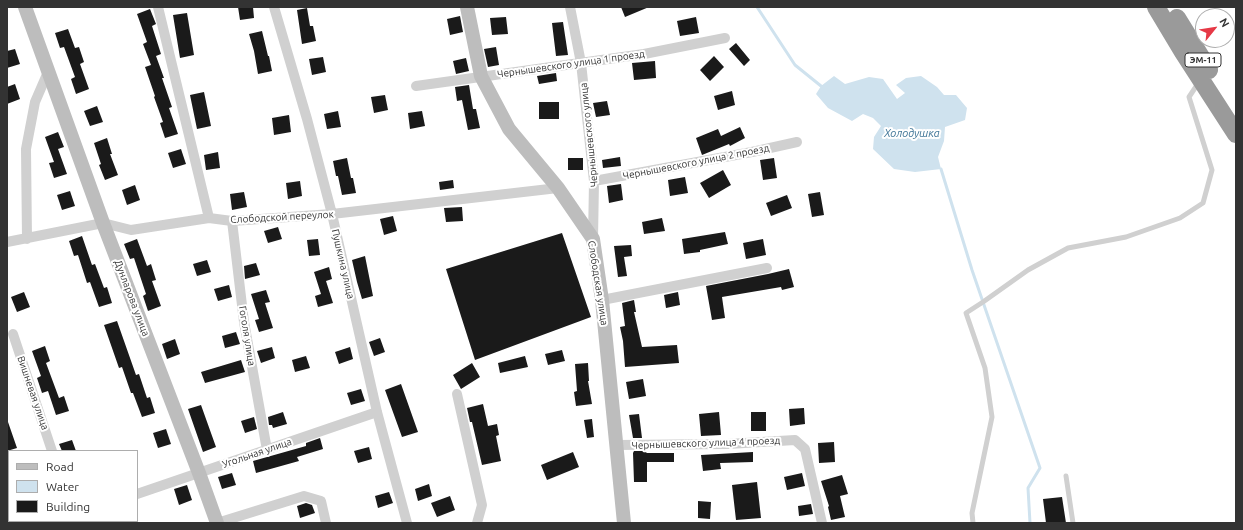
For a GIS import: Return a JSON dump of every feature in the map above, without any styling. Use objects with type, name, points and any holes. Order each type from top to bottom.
[{"type":"highway","name":"ЭМ-11","points":[[1156,7],[1236,134]]},
{"type":"highway","name":"ЭМ-11","points":[[1170,7],[1236,113]]},
{"type":"street","name":"Дунларова улица","points":[[25,7],[103,223],[217,523]]},
{"type":"street","points":[[158,7],[209,218]]},
{"type":"street","name":"Пушкина улица","points":[[274,7],[308,119],[332,214],[377,412],[407,523]]},
{"type":"street","name":"Слободская улица","points":[[467,7],[480,76],[509,129],[558,188],[593,240],[602,300],[624,523]]},
{"type":"street","name":"Чернышевского улица","points":[[570,7],[581,63],[594,182],[593,240]]},
{"type":"street","name":"Чернышевского улица 1 проезд","points":[[416,86],[644,54],[725,38]]},
{"type":"street","points":[[27,239],[26,149],[35,102],[48,72]]},
{"type":"street","name":"Чернышевского улица 2 проезд","points":[[594,182],[745,154],[797,142]]},
{"type":"street","name":"Слободской переулок","points":[[7,242],[103,223],[131,230],[209,218],[232,221],[332,214],[558,188]]},
{"type":"street","name":"Гоголя улица","points":[[232,221],[244,322],[267,450]]},
{"type":"street","points":[[602,300],[767,268]]},
{"type":"street","name":"Вишневая улица","points":[[13,334],[52,450]]},
{"type":"street","points":[[457,394],[482,505],[477,523]]},
{"type":"street","name":"Угольная улица","points":[[138,494],[377,412]]},
{"type":"street","name":"Чернышевского улица 4 проезд","points":[[617,445],[728,444],[795,440],[805,449],[822,523]]},
{"type":"street","points":[[217,523],[304,496],[321,501],[326,523]]},
{"type":"lane","points":[[972,523],[972,513],[992,417],[985,368],[966,313],[1028,270],[1068,248],[1126,237],[1180,218],[1203,203],[1212,170],[1188,97],[1201,79]]},
{"type":"lane","points":[[1066,476],[1073,523]]},
{"type":"water","name":"Холодушка","points":[[834,76],[845,84],[869,77],[883,79],[897,99],[905,93],[896,85],[906,78],[921,76],[937,87],[944,95],[956,95],[967,108],[965,120],[945,127],[944,141],[938,157],[941,169],[915,172],[894,169],[873,149],[874,137],[881,126],[873,118],[863,114],[852,121],[828,108],[816,94],[821,86]]},
{"type":"building","points":[[238,7],[253,7],[254,18],[240,20]]},
{"type":"building","points":[[621,7],[649,7],[625,17]]},
{"type":"building","points":[[307,8],[310,26],[313,26],[316,41],[302,44],[297,10]]},
{"type":"building","points":[[150,9],[156,24],[152,26],[161,54],[156,56],[164,78],[162,78],[172,107],[169,108],[178,134],[165,138],[160,123],[163,122],[145,67],[151,65],[143,44],[147,42],[137,14]]},
{"type":"building","points":[[187,13],[194,55],[180,58],[173,15]]},
{"type":"building","points":[[460,16],[463,32],[450,35],[447,19]]},
{"type":"building","points":[[506,17],[508,34],[492,35],[490,18]]},
{"type":"building","points":[[696,17],[699,33],[680,36],[677,21]]},
{"type":"building","points":[[563,22],[568,55],[556,56],[552,23]]},
{"type":"building","points":[[68,29],[75,48],[79,47],[84,62],[80,64],[89,89],[76,94],[71,79],[75,77],[64,47],[60,48],[55,33]]},
{"type":"building","points":[[262,31],[272,71],[258,74],[249,34]]},
{"type":"building","points":[[736,43],[750,60],[744,66],[729,49]]},
{"type":"building","points":[[496,47],[499,65],[488,67],[484,49]]},
{"type":"building","points":[[15,49],[20,64],[7,68],[7,51]]},
{"type":"building","points":[[714,56],[724,67],[710,81],[700,70]]},
{"type":"building","points":[[323,57],[326,72],[312,75],[309,59]]},
{"type":"building","points":[[466,58],[469,71],[456,74],[453,61]]},
{"type":"building","points":[[655,61],[656,78],[634,80],[632,63]]},
{"type":"building","points":[[556,73],[557,81],[539,84],[537,76]]},
{"type":"building","points":[[15,84],[20,99],[7,104],[7,87]]},
{"type":"building","points":[[469,85],[473,109],[476,109],[480,128],[468,130],[462,100],[457,101],[455,87]]},
{"type":"building","points":[[732,91],[735,105],[718,110],[714,96]]},
{"type":"building","points":[[204,92],[211,126],[197,129],[190,95]]},
{"type":"building","points":[[385,95],[388,110],[374,113],[371,97]]},
{"type":"building","points":[[607,101],[610,115],[596,117],[593,103]]},
{"type":"building","points":[[539,102],[559,102],[559,119],[539,119]]},
{"type":"building","points":[[97,106],[103,122],[90,126],[84,111]]},
{"type":"building","points":[[338,111],[341,127],[327,129],[324,114]]},
{"type":"building","points":[[422,111],[425,126],[410,129],[408,113]]},
{"type":"building","points":[[289,115],[291,132],[274,135],[272,118]]},
{"type":"building","points":[[740,127],[745,138],[730,146],[729,144],[702,155],[696,138],[718,129],[721,136]]},
{"type":"building","points":[[58,132],[64,147],[58,149],[67,174],[54,178],[49,163],[54,162],[45,137]]},
{"type":"building","points":[[107,138],[112,154],[110,154],[118,175],[105,180],[99,165],[101,164],[94,143]]},
{"type":"building","points":[[181,149],[186,164],[173,168],[168,153]]},
{"type":"building","points":[[218,152],[220,168],[206,170],[204,155]]},
{"type":"building","points":[[620,157],[621,166],[603,168],[602,160]]},
{"type":"building","points":[[347,158],[356,193],[342,195],[333,161]]},
{"type":"building","points":[[568,158],[583,158],[583,170],[568,170]]},
{"type":"building","points":[[774,158],[777,178],[763,180],[760,160]]},
{"type":"building","points":[[723,170],[731,185],[709,198],[700,183]]},
{"type":"building","points":[[685,177],[688,193],[670,196],[668,180]]},
{"type":"building","points":[[453,180],[454,188],[440,190],[439,182]]},
{"type":"building","points":[[300,181],[302,196],[288,199],[286,183]]},
{"type":"building","points":[[621,184],[623,200],[609,203],[607,186]]},
{"type":"building","points":[[135,185],[140,200],[127,205],[122,190]]},
{"type":"building","points":[[70,191],[75,206],[62,210],[57,195]]},
{"type":"building","points":[[244,192],[247,207],[232,210],[230,194]]},
{"type":"building","points":[[820,192],[824,215],[812,217],[808,194]]},
{"type":"building","points":[[787,195],[792,208],[771,216],[766,203]]},
{"type":"building","points":[[462,207],[463,221],[446,222],[444,208]]},
{"type":"building","points":[[393,216],[397,231],[384,235],[380,219]]},
{"type":"building","points":[[662,218],[665,231],[644,234],[642,222]]},
{"type":"building","points":[[278,227],[282,239],[268,243],[264,231]]},
{"type":"building","points":[[725,232],[728,244],[700,250],[700,252],[684,254],[682,239]]},
{"type":"building","points":[[562,233],[591,317],[475,360],[446,269]]},
{"type":"building","points":[[82,236],[92,265],[95,264],[104,288],[107,287],[112,303],[99,307],[90,282],[87,283],[78,255],[74,256],[69,241]]},
{"type":"building","points":[[137,239],[147,266],[151,264],[156,280],[152,281],[161,306],[148,311],[143,296],[146,294],[134,258],[130,259],[124,244]]},
{"type":"building","points":[[318,239],[320,255],[309,256],[307,240]]},
{"type":"building","points":[[763,239],[766,255],[746,259],[743,243]]},
{"type":"building","points":[[631,245],[632,256],[624,257],[627,276],[618,277],[614,246]]},
{"type":"building","points":[[365,256],[373,296],[362,299],[352,260]]},
{"type":"building","points":[[207,260],[211,272],[197,276],[193,264]]},
{"type":"building","points":[[256,263],[260,275],[245,279],[244,266]]},
{"type":"building","points":[[329,267],[332,279],[326,281],[333,303],[318,307],[315,296],[321,294],[314,272]]},
{"type":"building","points":[[789,269],[794,287],[782,290],[781,287],[722,297],[725,318],[712,320],[706,286]]},
{"type":"building","points":[[229,285],[232,297],[218,301],[214,289]]},
{"type":"building","points":[[266,290],[270,302],[265,303],[273,328],[259,332],[255,320],[259,319],[251,294]]},
{"type":"building","points":[[24,292],[30,307],[17,312],[11,297]]},
{"type":"building","points":[[678,292],[680,305],[666,308],[664,295]]},
{"type":"building","points":[[634,300],[636,312],[634,312],[642,347],[677,345],[679,363],[625,367],[623,341],[620,327],[625,326],[622,303]]},
{"type":"building","points":[[117,321],[136,375],[139,374],[147,398],[150,397],[155,413],[142,417],[133,393],[131,393],[122,367],[119,368],[104,325]]},
{"type":"building","points":[[236,332],[240,344],[225,348],[222,336]]},
{"type":"building","points":[[380,338],[385,352],[374,356],[369,342]]},
{"type":"building","points":[[175,339],[180,354],[167,359],[162,344]]},
{"type":"building","points":[[45,346],[50,361],[46,363],[59,398],[64,396],[69,411],[56,415],[48,391],[42,393],[37,378],[41,376],[32,351]]},
{"type":"building","points":[[272,347],[275,358],[261,363],[257,351]]},
{"type":"building","points":[[350,347],[353,359],[339,364],[335,352]]},
{"type":"building","points":[[562,350],[565,361],[548,365],[545,354]]},
{"type":"building","points":[[306,356],[310,368],[295,372],[292,360]]},
{"type":"building","points":[[525,356],[528,367],[500,373],[498,363]]},
{"type":"building","points":[[241,360],[245,372],[205,383],[201,372]]},
{"type":"building","points":[[472,363],[480,377],[461,389],[453,375]]},
{"type":"building","points":[[588,363],[588,381],[592,404],[576,406],[574,392],[577,391],[575,364]]},
{"type":"building","points":[[643,379],[646,396],[629,399],[626,382]]},
{"type":"building","points":[[401,384],[418,432],[402,437],[385,390]]},
{"type":"building","points":[[361,389],[365,401],[351,405],[347,393]]},
{"type":"building","points":[[483,404],[488,426],[497,424],[499,435],[496,436],[501,461],[482,465],[472,422],[470,422],[467,408]]},
{"type":"building","points":[[201,405],[216,447],[203,452],[188,409]]},
{"type":"building","points":[[804,408],[805,424],[790,426],[789,409]]},
{"type":"building","points":[[283,412],[287,424],[273,428],[272,425],[269,425],[268,417]]},
{"type":"building","points":[[719,412],[721,435],[701,436],[699,414]]},
{"type":"building","points":[[751,412],[766,412],[766,431],[751,431]]},
{"type":"building","points":[[639,414],[642,438],[633,438],[629,415]]},
{"type":"building","points":[[254,417],[257,429],[245,433],[241,421]]},
{"type":"building","points":[[592,419],[594,437],[587,438],[584,420]]},
{"type":"building","points":[[7,422],[8,422],[17,448],[7,451]]},
{"type":"building","points":[[166,429],[171,444],[158,448],[153,433]]},
{"type":"building","points":[[320,438],[323,449],[297,457],[299,461],[256,473],[253,461],[306,446],[306,443]]},
{"type":"building","points":[[72,440],[76,450],[62,450],[59,444]]},
{"type":"building","points":[[834,442],[835,462],[819,463],[818,443]]},
{"type":"building","points":[[369,447],[372,459],[358,463],[354,451]]},
{"type":"building","points":[[634,451],[644,451],[647,453],[674,453],[674,462],[647,462],[647,482],[634,482]]},
{"type":"building","points":[[573,452],[579,467],[547,480],[541,465]]},
{"type":"building","points":[[753,452],[753,462],[720,463],[721,469],[703,471],[701,455]]},
{"type":"building","points":[[232,473],[236,485],[222,489],[218,477]]},
{"type":"building","points":[[802,473],[805,486],[787,490],[784,477]]},
{"type":"building","points":[[842,475],[848,494],[840,496],[845,517],[831,520],[829,506],[821,481]]},
{"type":"building","points":[[757,482],[761,518],[736,520],[732,485]]},
{"type":"building","points":[[429,484],[432,496],[418,501],[415,489]]},
{"type":"building","points":[[187,485],[192,500],[179,505],[174,489]]},
{"type":"building","points":[[389,492],[393,503],[378,508],[375,496]]},
{"type":"building","points":[[450,496],[455,510],[437,517],[431,503]]},
{"type":"building","points":[[1062,497],[1066,523],[1046,523],[1043,499]]},
{"type":"building","points":[[698,501],[711,502],[710,519],[698,518]]},
{"type":"building","points":[[306,503],[312,505],[315,513],[300,518],[297,506]]},
{"type":"building","points":[[811,504],[813,514],[799,516],[798,506]]},
{"type":"waterway","points":[[757,7],[795,65],[821,86]]},
{"type":"waterway","points":[[941,169],[972,270],[1040,468],[1028,488],[1030,523]]}]
